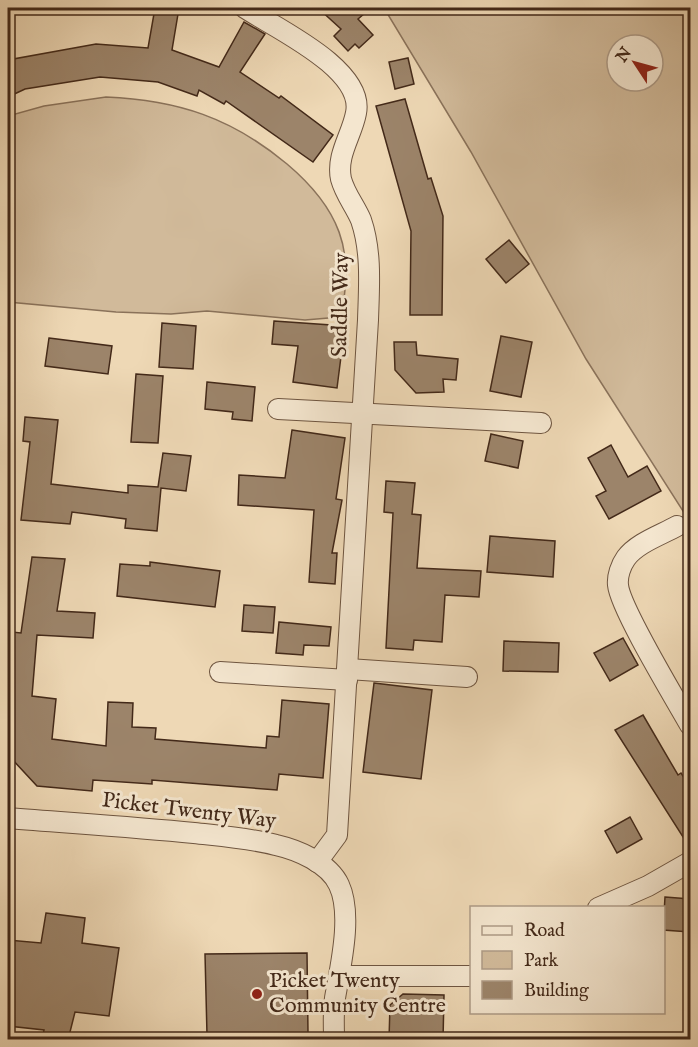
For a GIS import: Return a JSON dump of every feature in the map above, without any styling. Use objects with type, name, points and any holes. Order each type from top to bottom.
[{"type":"street","name":"Saddle Way","points":[[245,8],[322,58],[344,76],[356,94],[356,114],[343,153],[340,175],[345,193],[361,220],[369,257],[368,320],[360,415],[348,675],[337,835],[317,862]]},
{"type":"street","points":[[278,409],[541,423]]},
{"type":"street","points":[[677,526],[634,550],[626,558],[621,568],[618,585],[636,626],[690,725]]},
{"type":"street","points":[[220,672],[467,677]]},
{"type":"street","name":"Picket Twenty Way","points":[[8,818],[144,827],[233,838],[277,845],[317,862],[339,885],[344,902],[340,976],[334,1001],[334,1040]]},
{"type":"street","points":[[603,906],[648,886],[690,862]]},
{"type":"street","points":[[340,976],[470,976]]},
{"type":"green space","points":[[384,8],[690,8],[690,522],[586,359],[471,152]]},
{"type":"green space","points":[[106,97],[157,102],[180,107],[225,123],[266,148],[305,180],[331,214],[344,251],[345,293],[340,317],[305,320],[207,311],[171,314],[116,312],[8,302],[8,116],[44,106]]},
{"type":"building","points":[[155,8],[179,8],[172,50],[219,67],[244,22],[265,34],[240,72],[279,98],[281,96],[333,135],[313,162],[226,101],[224,104],[199,90],[197,96],[158,82],[100,77],[25,89],[8,97],[8,60],[96,44],[148,48]]},
{"type":"building","points":[[318,8],[371,8],[358,19],[373,35],[359,48],[355,44],[348,51],[334,36],[341,29]]},
{"type":"building","points":[[408,58],[414,84],[395,89],[389,62]]},
{"type":"building","points":[[405,99],[428,179],[431,178],[443,216],[442,315],[410,315],[411,231],[376,106]]},
{"type":"building","points":[[509,240],[529,264],[506,283],[486,259]]},
{"type":"building","points":[[274,321],[331,325],[330,331],[344,333],[337,388],[293,382],[298,346],[272,344]]},
{"type":"building","points":[[162,323],[196,326],[193,369],[159,367]]},
{"type":"building","points":[[501,336],[532,342],[521,397],[490,391]]},
{"type":"building","points":[[49,338],[112,346],[108,374],[45,366]]},
{"type":"building","points":[[394,342],[416,342],[417,355],[458,359],[456,380],[443,379],[444,392],[416,393],[395,370]]},
{"type":"building","points":[[136,374],[163,376],[158,443],[131,442]]},
{"type":"building","points":[[207,382],[255,387],[252,421],[232,419],[233,412],[205,409]]},
{"type":"building","points":[[25,417],[58,420],[51,484],[128,493],[128,485],[158,487],[163,453],[191,456],[186,491],[161,488],[157,531],[125,528],[126,519],[72,512],[70,524],[21,520],[30,442],[23,441]]},
{"type":"building","points":[[292,430],[345,438],[336,499],[342,500],[332,553],[337,553],[335,584],[309,582],[314,510],[238,505],[239,475],[285,478]]},
{"type":"building","points":[[491,434],[523,441],[518,468],[485,461]]},
{"type":"building","points":[[611,445],[628,477],[647,466],[661,491],[609,519],[596,496],[606,491],[588,458]]},
{"type":"building","points":[[386,481],[415,483],[412,514],[421,515],[417,568],[481,571],[479,597],[445,595],[442,642],[414,640],[413,650],[386,648],[393,513],[384,512]]},
{"type":"building","points":[[490,536],[555,541],[553,577],[487,572]]},
{"type":"building","points":[[32,557],[65,559],[57,611],[95,613],[93,638],[37,635],[32,696],[56,699],[52,739],[106,746],[108,702],[133,703],[132,727],[156,728],[155,739],[266,748],[267,736],[279,737],[282,700],[329,704],[323,778],[279,774],[277,790],[152,780],[152,784],[93,780],[92,791],[37,786],[11,758],[8,731],[13,677],[8,677],[12,632],[21,633]]},
{"type":"building","points":[[150,562],[220,571],[215,607],[117,596],[120,564],[150,566]]},
{"type":"building","points":[[244,605],[275,607],[273,633],[242,631]]},
{"type":"building","points":[[279,622],[331,627],[329,646],[304,645],[303,655],[276,653]]},
{"type":"building","points":[[623,638],[638,665],[610,681],[594,653]]},
{"type":"building","points":[[504,641],[559,643],[558,672],[503,671]]},
{"type":"building","points":[[374,683],[432,690],[421,779],[363,772]]},
{"type":"building","points":[[643,715],[678,775],[681,773],[690,787],[690,848],[615,730]]},
{"type":"building","points":[[630,817],[642,839],[617,853],[605,831]]},
{"type":"building","points":[[665,897],[690,899],[690,932],[665,930]]},
{"type":"building","points":[[46,913],[85,918],[82,943],[119,948],[109,1016],[75,1012],[68,1040],[42,1040],[44,1030],[8,1026],[8,940],[41,943]]},
{"type":"building","name":"Picket Twenty Community Centre","points":[[307,953],[308,1033],[207,1035],[205,954]]},
{"type":"building","points":[[403,994],[444,995],[443,1040],[389,1040],[390,1005]]},
{"type":"place","name":"Picket Twenty Community Centre","points":[[257,994]]}]
